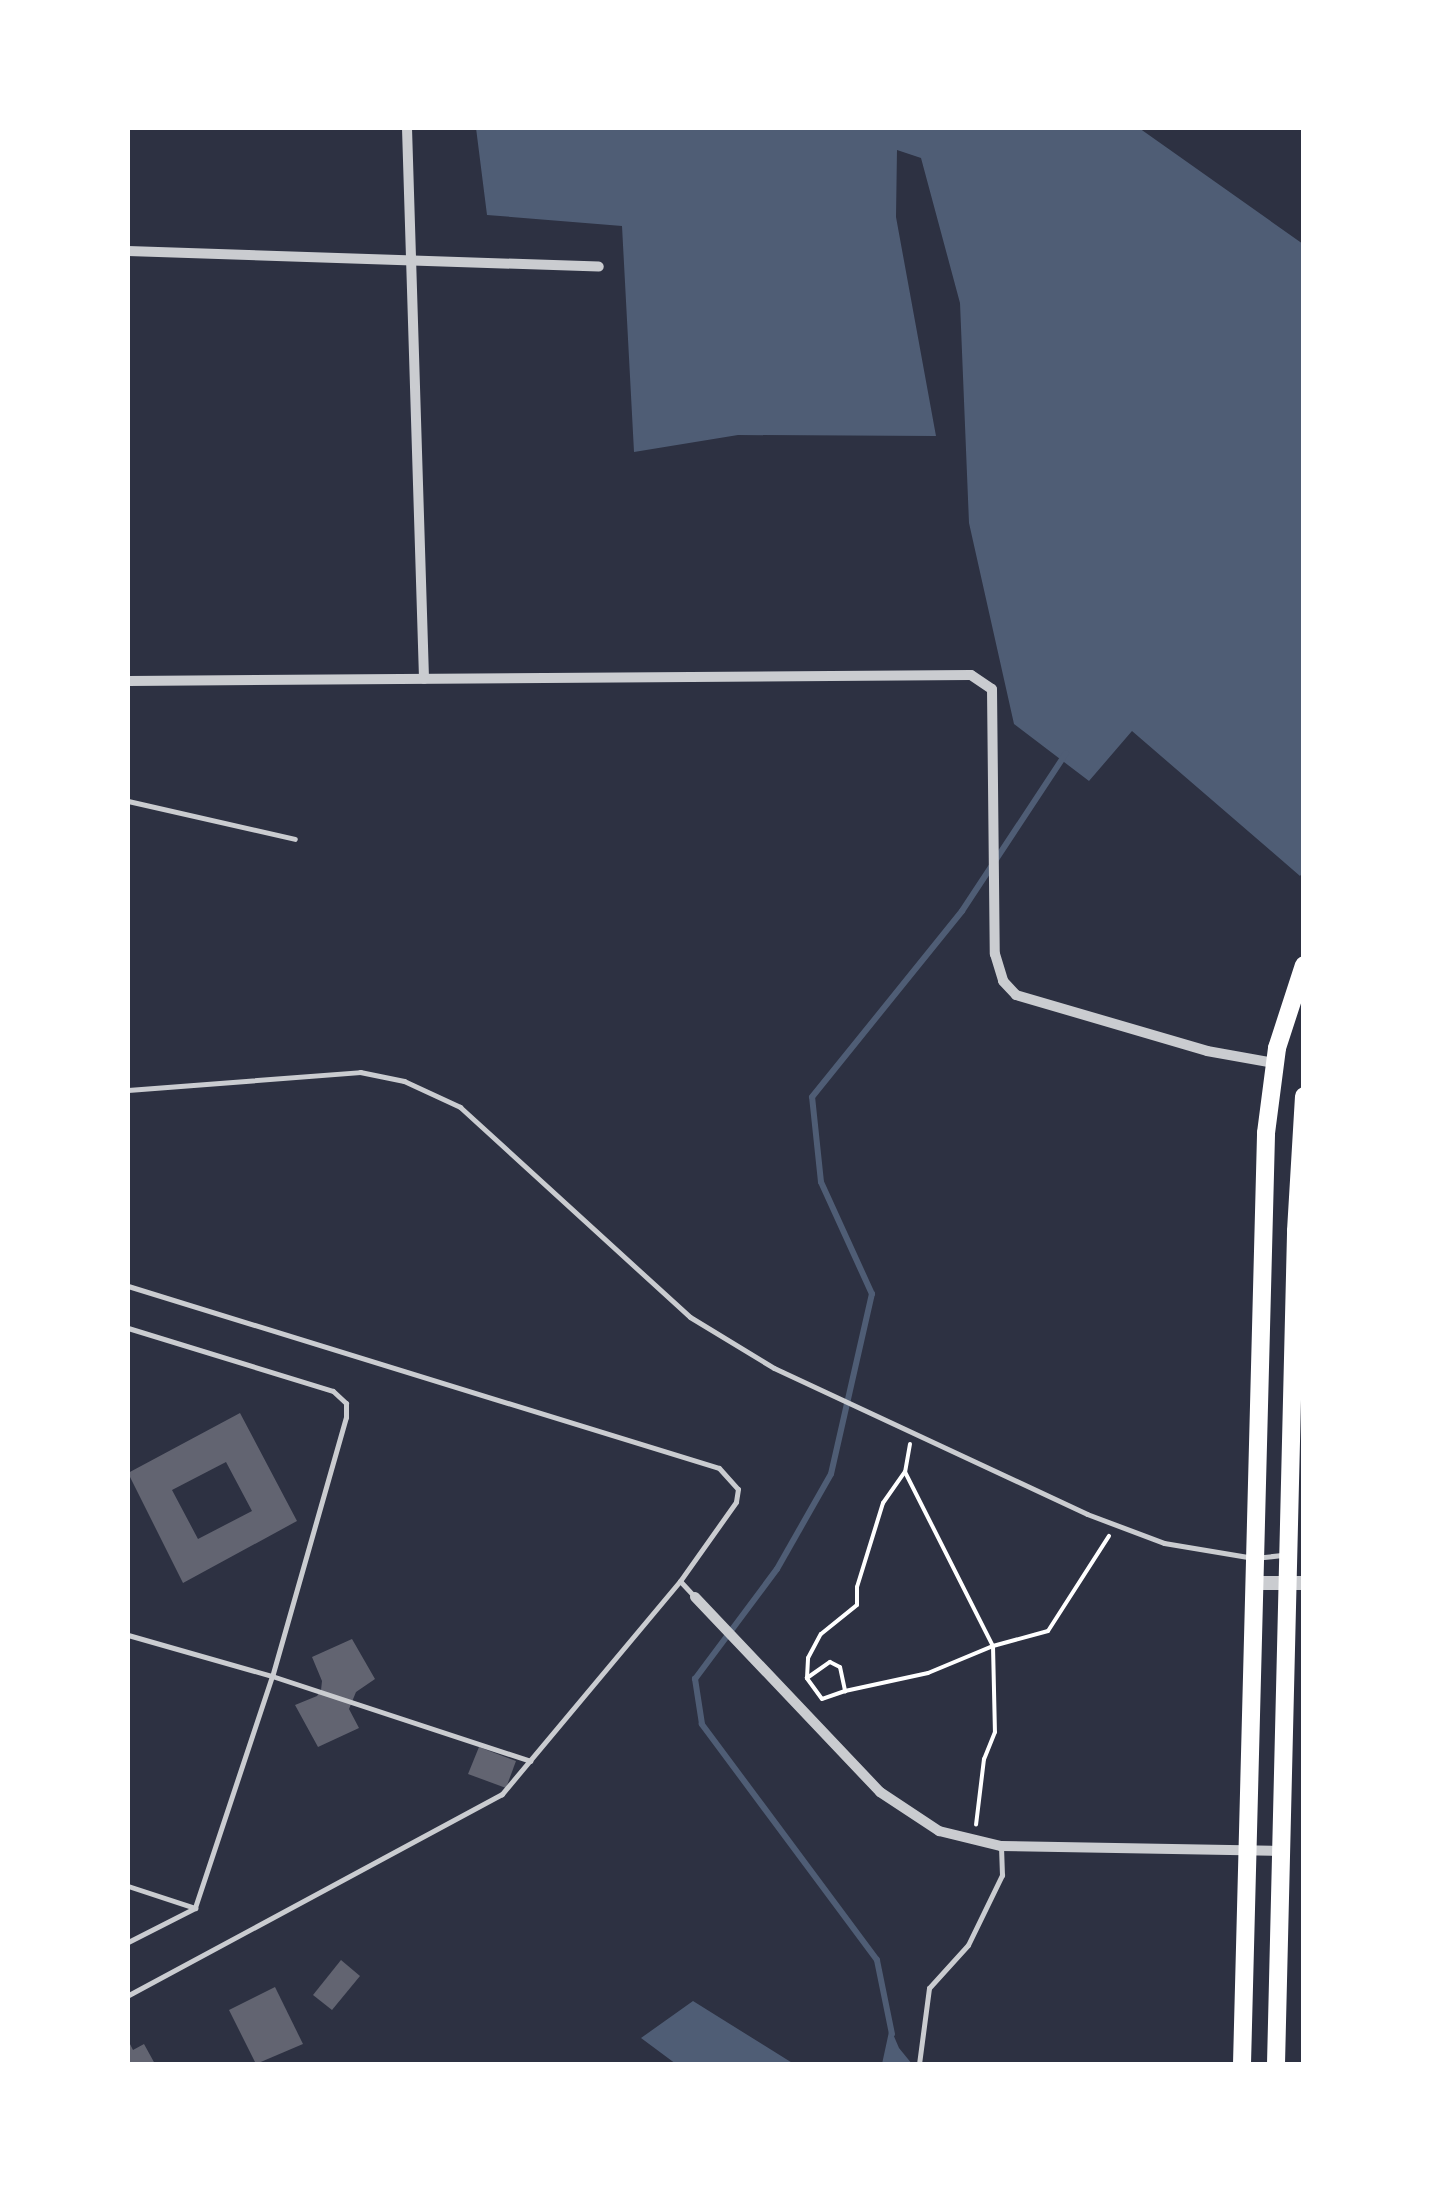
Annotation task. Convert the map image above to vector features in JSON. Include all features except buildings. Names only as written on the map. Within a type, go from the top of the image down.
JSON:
[{"type":"main road","points":[[1242,2064],[1266,1133],[1274,1063],[1286,1013],[1304,965]]},
{"type":"main road","points":[[1276,2064],[1296,1583],[1288,1554],[1304,1096]]},
{"type":"street","points":[[407,128],[424,679]]},
{"type":"street","points":[[128,251],[599,267]]},
{"type":"street","points":[[128,681],[971,675],[992,689],[994,954],[1002,981],[1016,995],[1208,1051],[1274,1063]]},
{"type":"street","points":[[1254,1583],[1296,1583]]},
{"type":"street","points":[[696,1597],[880,1792],[938,1831],[1001,1846],[1282,1851]]},
{"type":"lane","points":[[128,800],[295,840]]},
{"type":"lane","points":[[128,1090],[360,1072],[404,1081],[460,1106],[690,1317],[774,1368],[1116,1525],[1164,1543],[1254,1558],[1288,1554]]},
{"type":"lane","points":[[128,1286],[719,1468],[738,1489],[736,1502],[680,1581],[502,1794],[128,1995]]},
{"type":"lane","points":[[128,1328],[332,1391],[346,1403],[346,1417],[272,1676],[194,1908],[128,1942]]},
{"type":"lane","points":[[680,1581],[696,1597]]},
{"type":"lane","points":[[128,1635],[272,1676],[531,1762]]},
{"type":"lane","points":[[919,2064],[929,1988],[968,1945],[1002,1874],[1001,1846]]},
{"type":"lane","points":[[128,1886],[194,1908]]},
{"type":"path","points":[[913,1433],[905,1472],[884,1502],[857,1587],[857,1606],[821,1634],[808,1658],[807,1678],[822,1699],[928,1673],[993,1646],[1048,1631],[1116,1525]]},
{"type":"path","points":[[905,1472],[993,1646],[994,1732],[984,1759],[974,1840]]},
{"type":"path","points":[[807,1678],[830,1662],[840,1667],[845,1691]]},
{"type":"water","points":[[476,128],[1139,128],[1303,244],[1304,871],[1300,876],[1132,731],[1089,781],[1014,724],[969,523],[960,303],[921,158],[897,150],[896,217],[936,436],[738,435],[634,452],[622,226],[487,215]]},
{"type":"water","points":[[693,2001],[794,2064],[676,2064],[641,2038]]},
{"type":"water","points":[[890,2027],[899,2048],[912,2064],[882,2064]]},
{"type":"waterway","points":[[892,2034],[877,1960],[702,1724],[695,1679],[777,1569],[831,1474],[872,1294],[821,1182],[812,1097],[962,911],[1066,753]]}]
